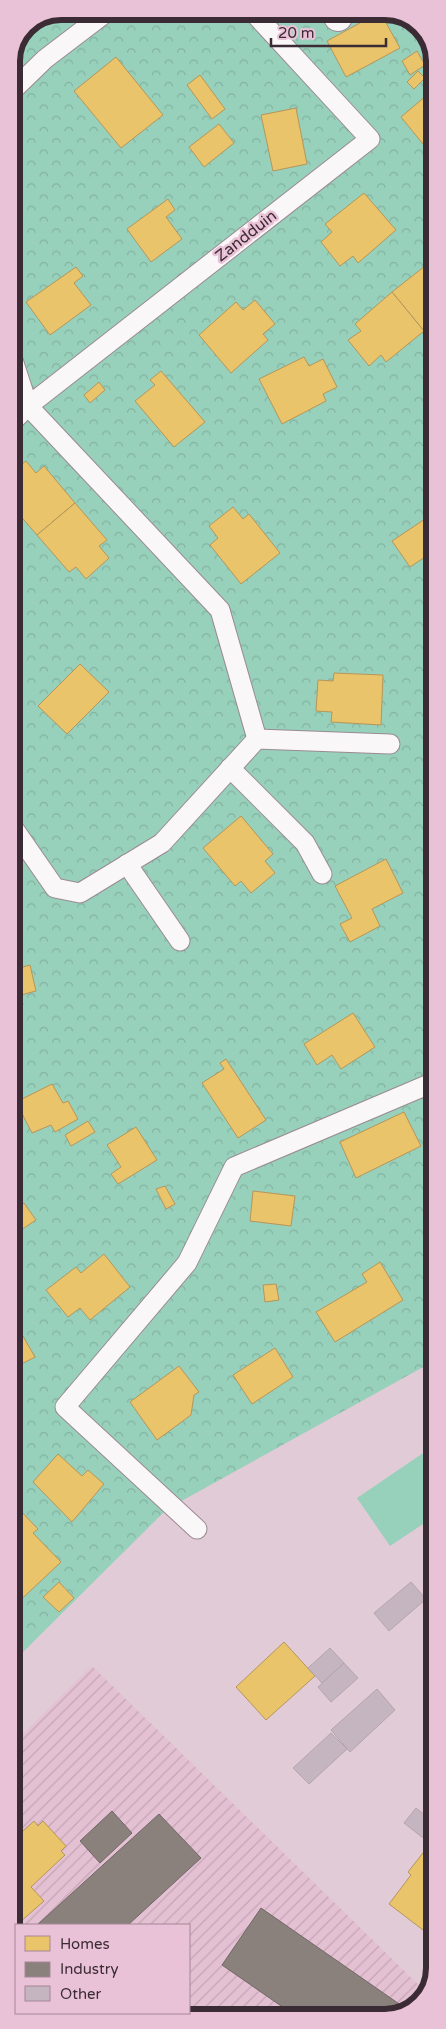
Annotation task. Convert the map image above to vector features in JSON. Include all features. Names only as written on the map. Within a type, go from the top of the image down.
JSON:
[{"type":"lane","points":[[20,84],[46,59],[96,20]]},
{"type":"lane","name":"Zandduin","points":[[28,406],[370,138],[259,20]]},
{"type":"lane","points":[[20,382],[28,406],[220,610],[257,739]]},
{"type":"lane","points":[[20,414],[28,406]]},
{"type":"lane","points":[[20,838],[55,888],[80,893],[162,842],[257,739],[390,744]]},
{"type":"lane","points":[[230,768],[305,843],[322,874]]},
{"type":"lane","points":[[128,864],[180,941]]},
{"type":"lane","points":[[197,1529],[65,1407],[187,1262],[234,1167],[426,1085]]},
{"type":"shaded area","points":[[92,1666],[421,1987],[419,1991],[406,2004],[385,2009],[190,2009],[190,1924],[20,1924],[20,1737]]},
{"type":"green space","points":[[61,20],[396,21],[406,25],[421,40],[426,61],[426,1365],[167,1509],[20,1655],[21,53],[27,38],[38,27],[45,23]]},
{"type":"green space","points":[[426,1451],[426,1522],[390,1546],[357,1498]]},
{"type":"building: Homes","points":[[365,20],[384,20],[400,48],[346,77],[327,41]]},
{"type":"building: Homes","points":[[417,51],[425,65],[410,75],[402,61]]},
{"type":"building: Homes","points":[[116,57],[163,115],[121,148],[74,91]]},
{"type":"building: Homes","points":[[418,71],[425,78],[414,89],[407,82]]},
{"type":"building: Homes","points":[[200,75],[225,109],[212,119],[187,85]]},
{"type":"building: Homes","points":[[426,96],[426,142],[423,144],[401,117]]},
{"type":"building: Homes","points":[[296,108],[307,164],[273,171],[261,115]]},
{"type":"building: Homes","points":[[219,124],[234,143],[204,167],[189,147]]},
{"type":"building: Homes","points":[[364,193],[396,230],[358,263],[353,256],[340,266],[321,242],[332,232],[325,224]]},
{"type":"building: Homes","points":[[168,199],[175,210],[166,217],[182,239],[151,262],[127,229]]},
{"type":"building: Homes","points":[[426,265],[426,329],[424,331],[392,292]]},
{"type":"building: Homes","points":[[76,267],[83,276],[74,283],[91,305],[50,335],[26,302]]},
{"type":"building: Homes","points":[[392,292],[424,331],[386,362],[381,355],[369,366],[348,340],[361,331],[355,324]]},
{"type":"building: Homes","points":[[255,300],[275,324],[263,334],[268,340],[231,373],[199,335],[236,302],[243,310]]},
{"type":"building: Homes","points":[[304,357],[309,366],[323,359],[337,387],[323,394],[326,401],[282,424],[259,379]]},
{"type":"building: Homes","points":[[161,371],[205,422],[174,447],[135,401],[155,385],[150,380]]},
{"type":"building: Homes","points":[[99,382],[105,390],[90,403],[84,395]]},
{"type":"building: Homes","points":[[26,461],[36,473],[44,466],[75,503],[37,535],[20,515],[20,466]]},
{"type":"building: Homes","points":[[75,503],[107,540],[99,546],[109,558],[86,579],[76,567],[69,572],[37,535]]},
{"type":"building: Homes","points":[[233,507],[243,519],[249,514],[280,553],[241,584],[210,545],[218,538],[209,526]]},
{"type":"building: Homes","points":[[426,518],[426,556],[410,567],[392,541]]},
{"type":"building: Homes","points":[[80,664],[109,692],[67,734],[38,706]]},
{"type":"building: Homes","points":[[334,673],[383,675],[381,725],[331,722],[332,712],[316,711],[318,680],[333,681]]},
{"type":"building: Homes","points":[[241,816],[273,854],[265,861],[275,873],[251,893],[241,881],[235,886],[203,848]]},
{"type":"building: Homes","points":[[386,859],[403,893],[372,909],[380,926],[350,942],[340,924],[352,918],[335,886]]},
{"type":"building: Homes","points":[[30,965],[36,991],[21,995],[23,1005],[20,1006],[20,968]]},
{"type":"building: Homes","points":[[353,1013],[375,1047],[341,1069],[332,1055],[317,1065],[304,1044]]},
{"type":"building: Homes","points":[[226,1059],[266,1120],[238,1138],[202,1083],[224,1069],[220,1063]]},
{"type":"building: Homes","points":[[52,1084],[63,1103],[68,1101],[78,1119],[55,1132],[51,1125],[32,1133],[20,1110],[20,1100]]},
{"type":"building: Homes","points":[[404,1112],[421,1146],[356,1178],[340,1142]]},
{"type":"building: Homes","points":[[88,1121],[95,1132],[71,1146],[65,1135]]},
{"type":"building: Homes","points":[[136,1127],[157,1160],[118,1184],[111,1174],[121,1167],[107,1145]]},
{"type":"building: Homes","points":[[165,1186],[175,1204],[166,1209],[156,1189]]},
{"type":"building: Homes","points":[[253,1191],[295,1196],[291,1226],[250,1221]]},
{"type":"building: Homes","points":[[24,1203],[36,1220],[20,1231],[20,1206]]},
{"type":"building: Homes","points":[[104,1254],[130,1287],[90,1320],[80,1308],[68,1317],[46,1290],[76,1267],[81,1273]]},
{"type":"building: Homes","points":[[380,1262],[403,1300],[335,1342],[316,1312],[367,1282],[362,1274]]},
{"type":"building: Homes","points":[[276,1284],[279,1300],[265,1302],[263,1285]]},
{"type":"building: Homes","points":[[20,1331],[35,1357],[20,1365]]},
{"type":"building: Homes","points":[[275,1348],[293,1377],[252,1404],[233,1375]]},
{"type":"building: Homes","points":[[179,1366],[199,1392],[194,1395],[191,1415],[157,1440],[130,1402]]},
{"type":"building: Homes","points":[[58,1454],[82,1476],[88,1470],[104,1484],[72,1522],[33,1482]]},
{"type":"building: Homes","points":[[20,1510],[38,1529],[33,1533],[61,1562],[20,1600]]},
{"type":"building: Homes","points":[[59,1582],[74,1598],[59,1612],[43,1597]]},
{"type":"building: Homes","points":[[284,1642],[315,1676],[266,1720],[236,1687]]},
{"type":"building: Homes","points":[[34,1821],[38,1826],[43,1821],[66,1846],[61,1851],[65,1855],[31,1887],[44,1901],[20,1922],[20,1834]]},
{"type":"building: Homes","points":[[426,1849],[426,1932],[389,1904],[411,1875],[408,1872]]},
{"type":"building: Industry","points":[[112,1811],[132,1833],[100,1863],[80,1841]]},
{"type":"building: Industry","points":[[159,1814],[201,1858],[129,1924],[38,1924]]},
{"type":"building: Industry","points":[[261,1908],[402,2006],[385,2009],[285,2009],[222,1965]]},
{"type":"building: Other","points":[[411,1582],[426,1599],[389,1631],[374,1613]]},
{"type":"building: Other","points":[[330,1648],[344,1663],[322,1683],[308,1668]]},
{"type":"building: Other","points":[[344,1663],[358,1678],[331,1702],[318,1687]]},
{"type":"building: Other","points":[[377,1689],[395,1710],[350,1752],[331,1730]]},
{"type":"building: Other","points":[[331,1733],[347,1749],[309,1784],[293,1768]]},
{"type":"building: Other","points":[[416,1808],[426,1816],[426,1840],[404,1823]]}]
